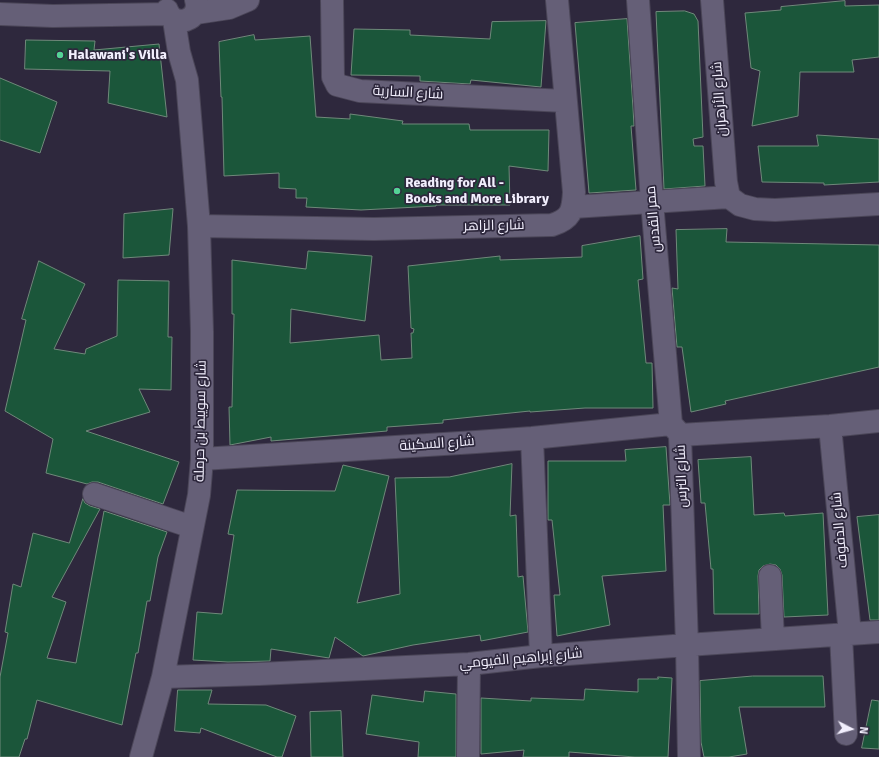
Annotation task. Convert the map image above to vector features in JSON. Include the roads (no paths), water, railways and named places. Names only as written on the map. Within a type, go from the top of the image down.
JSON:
[{"type":"street","points":[[0,14],[53,16],[182,11],[229,8],[248,0]]},
{"type":"street","name":"شارع السارية","points":[[332,0],[334,77],[337,85],[360,91],[565,101]]},
{"type":"street","points":[[557,0],[574,192],[573,207],[729,197],[740,205],[755,209],[776,210],[879,204]]},
{"type":"street","name":"ممر القدس","points":[[638,0],[652,202],[676,429]]},
{"type":"street","name":"شارع الأزهران","points":[[712,0],[726,182],[729,197]]},
{"type":"street","name":"شارع سويبط بن حرملة","points":[[141,757],[162,677],[199,495],[202,459],[202,332],[199,226],[187,80],[179,52],[182,11]]},
{"type":"street","name":"شارع الزاهر","points":[[199,226],[374,229],[552,224],[563,221],[569,215],[573,207]]},
{"type":"street","name":"شارع الترس","points":[[689,757],[687,645],[676,429],[830,426],[879,421]]},
{"type":"street","name":"شارع الدفوف","points":[[830,426],[845,635],[846,734]]},
{"type":"street","name":"شارع السكينة","points":[[202,459],[676,429]]},
{"type":"street","points":[[532,438],[541,656]]},
{"type":"street","points":[[94,494],[192,527]]},
{"type":"street","points":[[770,576],[773,639]]},
{"type":"street","name":"شارع إبراهيم الفيومي","points":[[162,677],[266,674],[469,664],[541,656],[879,632]]},
{"type":"street","points":[[468,757],[469,664]]},
{"type":"place","name":"Halawani's Villa","points":[[60,55]]},
{"type":"place","name":"Reading for All - Books and More Library","points":[[397,191]]}]
